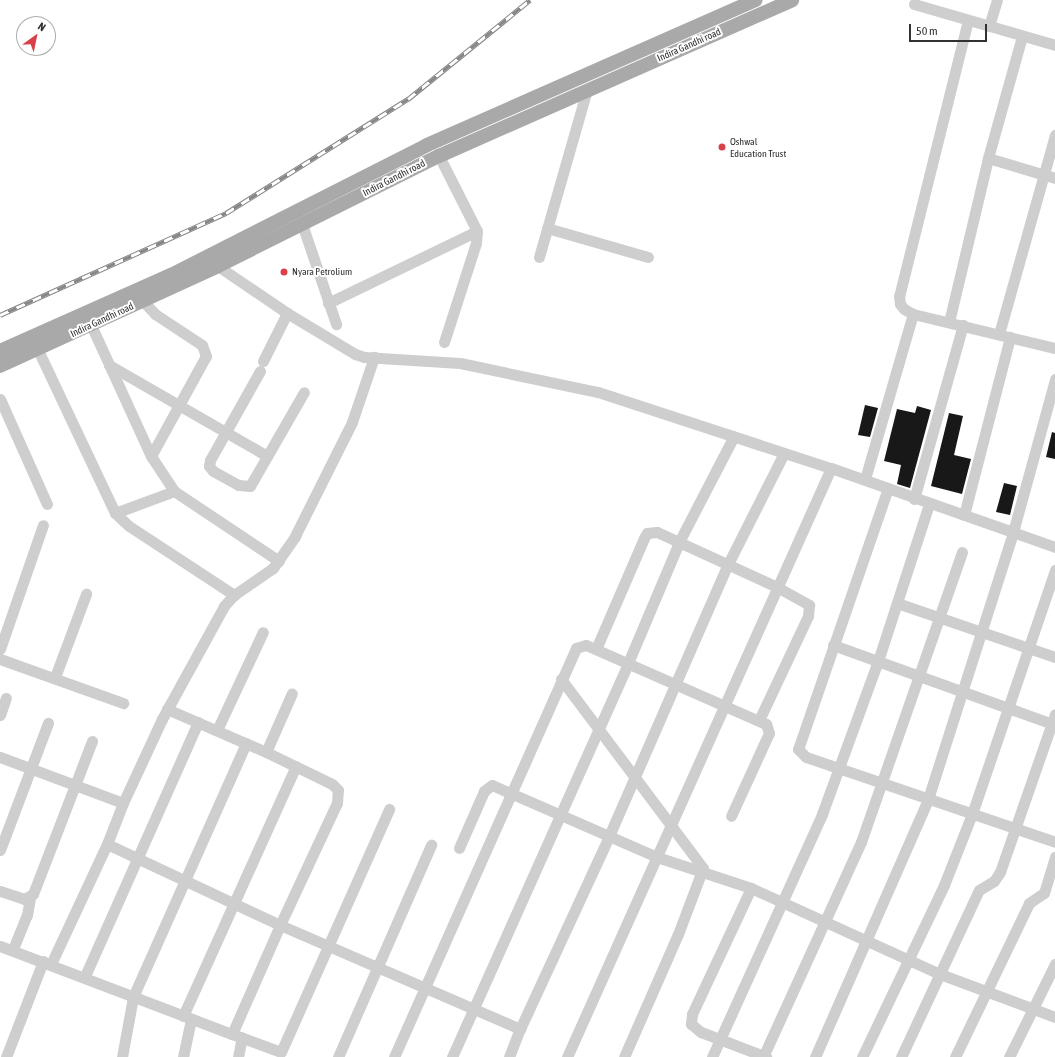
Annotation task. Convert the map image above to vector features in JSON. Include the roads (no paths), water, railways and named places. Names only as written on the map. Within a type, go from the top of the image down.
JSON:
[{"type":"main road","name":"Indira Gandhi road","points":[[0,350],[171,275],[427,145],[755,0]]},
{"type":"main road","name":"Indira Gandhi road","points":[[0,366],[38,350],[218,266],[440,156],[792,0]]},
{"type":"street","points":[[989,26],[997,0]]},
{"type":"street","points":[[914,4],[1055,45]]},
{"type":"street","points":[[968,20],[899,296],[904,309],[913,314],[1055,348]]},
{"type":"street","points":[[949,322],[988,158],[1022,36]]},
{"type":"street","points":[[539,256],[586,90]]},
{"type":"street","points":[[964,515],[1005,336],[1055,135]]},
{"type":"street","points":[[440,156],[477,231],[476,243],[444,342]]},
{"type":"street","points":[[988,158],[1044,176],[1055,178]]},
{"type":"street","points":[[302,224],[336,324]]},
{"type":"street","points":[[547,228],[648,257]]},
{"type":"street","points":[[328,303],[477,231]]},
{"type":"street","points":[[205,257],[287,313],[355,354],[374,357],[460,363],[598,392],[865,479],[914,499],[1055,547]]},
{"type":"street","points":[[142,301],[155,314],[205,349],[205,362],[151,456]]},
{"type":"street","points":[[287,313],[262,366],[209,466],[238,485],[250,486],[304,392]]},
{"type":"street","points":[[865,479],[913,314]]},
{"type":"street","points":[[91,325],[151,456],[174,491],[279,561]]},
{"type":"street","points":[[914,499],[963,325]]},
{"type":"street","points":[[38,350],[115,513],[129,526],[234,595]]},
{"type":"street","points":[[6,1057],[47,963],[107,844],[123,803],[167,709],[207,635],[234,595],[268,573],[279,561],[295,536],[352,422],[374,357]]},
{"type":"street","points":[[109,365],[268,456]]},
{"type":"street","points":[[815,1057],[928,799],[983,632],[1013,532],[1055,379]]},
{"type":"street","points":[[0,399],[48,504]]},
{"type":"street","points":[[452,1057],[559,814],[599,729],[679,542],[734,436]]},
{"type":"street","points":[[512,1056],[520,1029],[608,836],[673,684],[728,564],[784,453]]},
{"type":"street","points":[[567,1057],[831,468]]},
{"type":"street","points":[[888,488],[798,749],[806,757],[883,782],[1016,830],[1055,842]]},
{"type":"street","points":[[115,513],[174,491]]},
{"type":"street","points":[[712,1057],[822,814],[878,661],[929,504]]},
{"type":"street","points":[[0,649],[43,525]]},
{"type":"street","points":[[596,649],[647,533],[658,532],[778,587],[805,601],[809,606],[809,611],[759,720]]},
{"type":"street","points":[[751,888],[690,1020],[694,1029],[764,1057],[861,842],[921,676],[939,617],[962,552]]},
{"type":"street","points":[[862,1057],[909,962],[944,885],[972,814],[1055,570]]},
{"type":"street","points":[[55,677],[86,594]]},
{"type":"street","points":[[897,603],[1055,657]]},
{"type":"street","points":[[217,730],[263,632]]},
{"type":"street","points":[[394,1057],[576,648],[586,645],[596,649],[766,724],[769,733],[731,816]]},
{"type":"street","points":[[833,645],[1008,708],[1054,721],[1016,830],[998,876],[980,890],[901,1057]]},
{"type":"street","points":[[0,659],[55,677],[123,703]]},
{"type":"street","points":[[561,679],[671,826],[701,863],[703,873],[624,1057]]},
{"type":"street","points":[[266,752],[292,693]]},
{"type":"street","points":[[0,715],[6,698]]},
{"type":"street","points":[[167,709],[296,766],[332,784],[338,790],[338,797],[280,924],[237,1036],[238,1057]]},
{"type":"street","points":[[85,976],[136,858],[198,722]]},
{"type":"street","points":[[0,850],[48,723]]},
{"type":"street","points":[[13,949],[27,915],[30,898],[36,888],[92,741]]},
{"type":"street","points":[[122,1057],[133,997],[246,743]]},
{"type":"street","points":[[0,757],[32,766],[123,803]]},
{"type":"street","points":[[183,1057],[187,1017],[234,903],[296,766]]},
{"type":"street","points":[[459,848],[487,787],[492,785],[657,857],[751,888],[867,941],[909,962],[987,990],[1055,1017]]},
{"type":"street","points":[[0,946],[13,949],[85,976],[133,997],[281,1052],[389,809]]},
{"type":"street","points":[[107,844],[280,924],[520,1029]]},
{"type":"street","points":[[338,1057],[431,845]]},
{"type":"street","points":[[955,1057],[1029,903],[1044,893],[1055,857]]},
{"type":"street","points":[[0,891],[24,899],[30,898]]},
{"type":"street","points":[[1009,1057],[1055,964]]},
{"type":"railway","points":[[0,315],[226,213],[408,99],[530,0]]},
{"type":"place","name":"Oshwal Education Trust","points":[[722,147]]},
{"type":"place","name":"Nyara Petrolium","points":[[284,272]]}]
